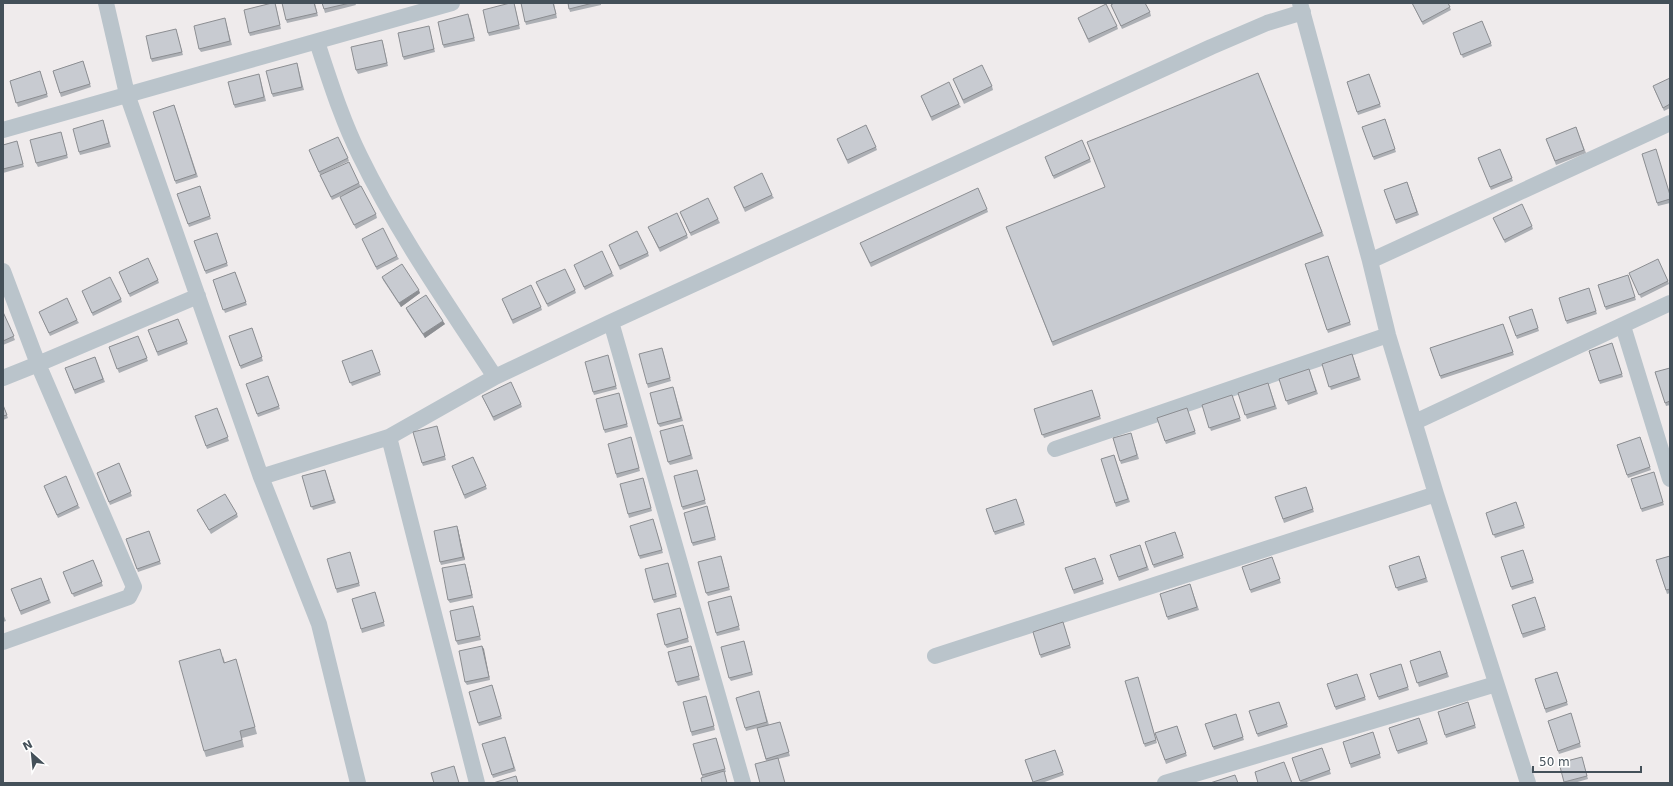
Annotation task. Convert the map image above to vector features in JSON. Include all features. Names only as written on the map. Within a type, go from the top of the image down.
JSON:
[{"type":"street","points":[[106,3],[127,94],[261,477],[319,624],[358,783]]},
{"type":"street","points":[[3,130],[452,3]]},
{"type":"street","points":[[261,477],[389,437],[495,377],[611,322],[1301,7],[1370,261],[1388,335],[1436,494],[1528,783]]},
{"type":"street","points":[[317,42],[340,110],[360,156],[414,256],[495,377]]},
{"type":"street","points":[[1370,261],[1670,124]]},
{"type":"street","points":[[3,271],[38,364],[134,587],[129,597],[3,642]]},
{"type":"street","points":[[3,378],[198,296]]},
{"type":"street","points":[[1415,422],[1670,304]]},
{"type":"street","points":[[611,322],[743,783]]},
{"type":"street","points":[[1623,326],[1670,479]]},
{"type":"street","points":[[1055,449],[1388,335]]},
{"type":"street","points":[[389,437],[477,783]]},
{"type":"street","points":[[935,656],[1436,494]]},
{"type":"street","points":[[1165,783],[1496,684]]},
{"type":"building","points":[[275,3],[280,25],[249,33],[244,10]]},
{"type":"building","points":[[282,3],[314,3],[317,13],[286,20]]},
{"type":"building","points":[[322,3],[350,3],[324,9]]},
{"type":"building","points":[[514,3],[519,25],[488,33],[483,10]]},
{"type":"building","points":[[521,3],[553,3],[556,14],[525,22]]},
{"type":"building","points":[[568,3],[593,3],[569,9]]},
{"type":"building","points":[[1114,3],[1145,3],[1150,12],[1121,26],[1111,5]]},
{"type":"building","points":[[1412,3],[1448,3],[1450,7],[1422,22]]},
{"type":"building","points":[[1106,4],[1117,26],[1088,39],[1078,18]]},
{"type":"building","points":[[468,14],[474,38],[443,45],[438,22]]},
{"type":"building","points":[[225,18],[230,41],[199,49],[194,26]]},
{"type":"building","points":[[1482,21],[1491,43],[1461,55],[1453,33]]},
{"type":"building","points":[[429,26],[434,49],[403,57],[398,33]]},
{"type":"building","points":[[176,29],[182,52],[151,59],[146,36]]},
{"type":"building","points":[[382,40],[387,63],[356,70],[351,47]]},
{"type":"building","points":[[83,61],[90,84],[60,93],[53,71]]},
{"type":"building","points":[[297,63],[302,87],[272,94],[266,71]]},
{"type":"building","points":[[982,65],[992,86],[963,100],[953,79]]},
{"type":"building","points":[[40,71],[47,94],[16,103],[10,81]]},
{"type":"building","points":[[1258,73],[1322,232],[1052,342],[1006,227],[1105,187],[1087,142]]},
{"type":"building","points":[[259,74],[264,97],[234,105],[228,82]]},
{"type":"building","points":[[1369,74],[1380,104],[1357,112],[1347,82]]},
{"type":"building","points":[[1670,78],[1670,104],[1663,108],[1653,86]]},
{"type":"building","points":[[949,82],[959,104],[931,117],[921,96]]},
{"type":"building","points":[[174,105],[196,174],[175,181],[153,112]]},
{"type":"building","points":[[1385,119],[1395,149],[1373,157],[1362,127]]},
{"type":"building","points":[[103,120],[109,143],[79,152],[73,129]]},
{"type":"building","points":[[866,125],[876,147],[847,160],[837,139]]},
{"type":"building","points":[[1576,127],[1584,150],[1555,161],[1546,139]]},
{"type":"building","points":[[61,132],[67,155],[36,163],[30,140]]},
{"type":"building","points":[[338,137],[348,158],[319,172],[309,150]]},
{"type":"building","points":[[1082,140],[1090,159],[1053,176],[1045,157]]},
{"type":"building","points":[[17,141],[23,164],[3,169],[3,145]]},
{"type":"building","points":[[1500,149],[1512,178],[1490,187],[1478,158]]},
{"type":"building","points":[[1656,149],[1670,195],[1670,199],[1657,203],[1642,154]]},
{"type":"building","points":[[349,162],[359,183],[331,197],[320,175]]},
{"type":"building","points":[[762,173],[772,195],[744,208],[734,187]]},
{"type":"building","points":[[1407,182],[1417,212],[1395,220],[1384,190]]},
{"type":"building","points":[[200,186],[210,216],[188,224],[177,194]]},
{"type":"building","points":[[361,186],[376,214],[354,225],[340,197]]},
{"type":"building","points":[[978,188],[987,209],[870,263],[860,243]]},
{"type":"building","points":[[708,198],[718,219],[690,233],[680,212]]},
{"type":"building","points":[[1522,204],[1532,226],[1504,240],[1493,218]]},
{"type":"building","points":[[677,213],[687,235],[659,248],[648,227]]},
{"type":"building","points":[[383,228],[397,256],[376,267],[362,239]]},
{"type":"building","points":[[637,231],[648,253],[619,266],[609,245]]},
{"type":"building","points":[[217,233],[227,263],[205,271],[194,241]]},
{"type":"building","points":[[602,251],[612,273],[584,287],[574,265]]},
{"type":"building","points":[[1328,256],[1350,322],[1327,330],[1305,264]]},
{"type":"building","points":[[148,258],[158,280],[129,294],[119,272]]},
{"type":"building","points":[[1658,259],[1668,281],[1639,295],[1629,273]]},
{"type":"building","points":[[402,264],[419,290],[399,303],[382,277]]},
{"type":"building","points":[[565,269],[575,290],[547,304],[536,282]]},
{"type":"building","points":[[235,272],[246,302],[223,310],[213,280]]},
{"type":"building","points":[[1628,275],[1635,297],[1605,307],[1598,285]]},
{"type":"building","points":[[110,277],[121,299],[92,313],[82,291]]},
{"type":"building","points":[[531,285],[541,307],[512,320],[502,299]]},
{"type":"building","points":[[1589,288],[1596,311],[1566,321],[1559,298]]},
{"type":"building","points":[[426,295],[443,321],[423,334],[406,308]]},
{"type":"building","points":[[67,298],[77,320],[49,333],[39,312]]},
{"type":"building","points":[[1532,309],[1538,328],[1516,336],[1509,317]]},
{"type":"building","points":[[3,312],[14,336],[3,341]]},
{"type":"building","points":[[178,319],[187,341],[157,352],[148,330]]},
{"type":"building","points":[[1503,324],[1513,352],[1440,376],[1430,348]]},
{"type":"building","points":[[252,328],[262,357],[240,366],[229,336]]},
{"type":"building","points":[[138,336],[147,358],[117,369],[109,347]]},
{"type":"building","points":[[1612,343],[1622,374],[1599,381],[1589,351]]},
{"type":"building","points":[[662,348],[670,378],[647,384],[639,354]]},
{"type":"building","points":[[372,350],[380,372],[350,383],[342,361]]},
{"type":"building","points":[[1352,354],[1359,377],[1329,387],[1322,364]]},
{"type":"building","points":[[608,355],[616,386],[593,392],[585,362]]},
{"type":"building","points":[[95,357],[103,379],[74,390],[65,368]]},
{"type":"building","points":[[1670,368],[1670,401],[1665,403],[1655,372]]},
{"type":"building","points":[[1309,369],[1316,391],[1286,401],[1279,379]]},
{"type":"building","points":[[268,376],[279,406],[257,414],[246,384]]},
{"type":"building","points":[[511,382],[521,404],[493,417],[482,396]]},
{"type":"building","points":[[1268,383],[1275,406],[1245,415],[1238,393]]},
{"type":"building","points":[[673,387],[681,418],[658,424],[650,393]]},
{"type":"building","points":[[1092,390],[1100,416],[1042,435],[1034,409]]},
{"type":"building","points":[[619,393],[627,424],[604,430],[596,399]]},
{"type":"building","points":[[1232,395],[1240,418],[1209,428],[1202,405]]},
{"type":"building","points":[[3,405],[7,415],[3,416]]},
{"type":"building","points":[[217,408],[228,437],[206,446],[195,416]]},
{"type":"building","points":[[1187,408],[1195,431],[1165,441],[1157,418]]},
{"type":"building","points":[[683,425],[691,455],[668,462],[660,431]]},
{"type":"building","points":[[437,426],[445,456],[422,463],[413,432]]},
{"type":"building","points":[[1131,433],[1137,455],[1120,461],[1113,438]]},
{"type":"building","points":[[631,437],[639,468],[616,474],[608,444]]},
{"type":"building","points":[[1640,437],[1650,467],[1627,475],[1617,445]]},
{"type":"building","points":[[1114,455],[1128,499],[1115,503],[1101,459]]},
{"type":"building","points":[[473,457],[486,486],[464,495],[452,466]]},
{"type":"building","points":[[119,463],[131,492],[109,502],[97,473]]},
{"type":"building","points":[[325,470],[334,500],[311,507],[302,476]]},
{"type":"building","points":[[697,470],[705,500],[682,507],[674,476]]},
{"type":"building","points":[[1654,472],[1663,502],[1641,509],[1631,479]]},
{"type":"building","points":[[66,476],[78,505],[57,515],[44,486]]},
{"type":"building","points":[[643,478],[651,508],[628,514],[620,484]]},
{"type":"building","points":[[1306,487],[1313,509],[1283,519],[1275,497]]},
{"type":"building","points":[[225,494],[237,514],[209,530],[197,510]]},
{"type":"building","points":[[1016,499],[1024,522],[994,532],[986,509]]},
{"type":"building","points":[[1516,502],[1524,525],[1493,535],[1486,513]]},
{"type":"building","points":[[707,506],[715,537],[692,543],[684,513]]},
{"type":"building","points":[[653,519],[662,550],[639,556],[630,526]]},
{"type":"building","points":[[457,526],[463,557],[440,562],[434,531]]},
{"type":"building","points":[[149,531],[160,561],[137,569],[126,539]]},
{"type":"building","points":[[1175,532],[1183,555],[1153,565],[1145,542]]},
{"type":"building","points":[[1140,545],[1147,567],[1118,577],[1110,555]]},
{"type":"building","points":[[1523,550],[1533,580],[1511,587],[1501,557]]},
{"type":"building","points":[[350,552],[359,583],[336,589],[327,559]]},
{"type":"building","points":[[721,556],[729,587],[706,593],[698,562]]},
{"type":"building","points":[[1419,556],[1426,578],[1396,588],[1389,566]]},
{"type":"building","points":[[1670,556],[1670,589],[1666,590],[1656,560]]},
{"type":"building","points":[[1272,557],[1280,579],[1250,590],[1242,567]]},
{"type":"building","points":[[1095,558],[1103,580],[1073,590],[1065,568]]},
{"type":"building","points":[[93,560],[102,582],[72,594],[63,572]]},
{"type":"building","points":[[668,563],[676,594],[653,600],[645,569]]},
{"type":"building","points":[[465,564],[472,595],[448,600],[442,568]]},
{"type":"building","points":[[41,578],[49,600],[20,611],[11,589]]},
{"type":"building","points":[[1190,584],[1197,607],[1167,617],[1160,594]]},
{"type":"building","points":[[375,592],[384,622],[361,629],[352,599]]},
{"type":"building","points":[[731,596],[739,626],[716,633],[708,602]]},
{"type":"building","points":[[1535,597],[1545,627],[1522,634],[1512,605]]},
{"type":"building","points":[[473,606],[480,636],[456,641],[450,611]]},
{"type":"building","points":[[680,608],[688,638],[665,645],[657,614]]},
{"type":"building","points":[[1063,622],[1070,645],[1040,655],[1033,632]]},
{"type":"building","points":[[744,641],[752,672],[729,678],[721,647]]},
{"type":"building","points":[[482,646],[489,677],[465,682],[459,651]]},
{"type":"building","points":[[691,646],[699,676],[676,682],[668,652]]},
{"type":"building","points":[[220,649],[224,663],[236,659],[255,727],[240,731],[242,740],[204,751],[179,661]]},
{"type":"building","points":[[1440,651],[1447,673],[1417,683],[1410,661]]},
{"type":"building","points":[[1401,664],[1408,687],[1378,697],[1370,674]]},
{"type":"building","points":[[1557,672],[1567,702],[1545,709],[1535,679]]},
{"type":"building","points":[[1357,674],[1365,697],[1335,707],[1327,684]]},
{"type":"building","points":[[1138,677],[1156,740],[1144,744],[1125,681]]},
{"type":"building","points":[[492,685],[501,716],[478,723],[469,692]]},
{"type":"building","points":[[759,691],[767,722],[745,728],[736,698]]},
{"type":"building","points":[[706,696],[714,726],[691,732],[683,702]]},
{"type":"building","points":[[1279,702],[1287,724],[1257,734],[1249,711]]},
{"type":"building","points":[[1468,702],[1475,725],[1445,735],[1438,712]]},
{"type":"building","points":[[1571,713],[1580,743],[1558,751],[1548,721]]},
{"type":"building","points":[[1236,714],[1243,737],[1213,747],[1205,724]]},
{"type":"building","points":[[1419,718],[1427,741],[1397,751],[1389,728]]},
{"type":"building","points":[[780,722],[789,752],[766,759],[757,728]]},
{"type":"building","points":[[1177,726],[1186,753],[1165,760],[1155,733]]},
{"type":"building","points":[[1373,732],[1380,754],[1350,764],[1343,742]]},
{"type":"building","points":[[505,737],[514,768],[492,775],[482,744]]},
{"type":"building","points":[[716,738],[725,769],[702,775],[693,744]]},
{"type":"building","points":[[1322,748],[1330,770],[1300,781],[1292,758]]},
{"type":"building","points":[[1055,750],[1063,772],[1033,782],[1025,760]]},
{"type":"building","points":[[1582,757],[1587,776],[1564,782],[1559,763]]},
{"type":"building","points":[[778,758],[785,783],[760,783],[755,764]]},
{"type":"building","points":[[1284,762],[1292,783],[1258,783],[1255,772]]},
{"type":"building","points":[[454,766],[459,783],[434,783],[431,773]]},
{"type":"building","points":[[724,771],[727,783],[702,783],[701,778]]},
{"type":"building","points":[[1235,775],[1238,783],[1210,783]]},
{"type":"building","points":[[516,776],[518,783],[493,783]]}]
